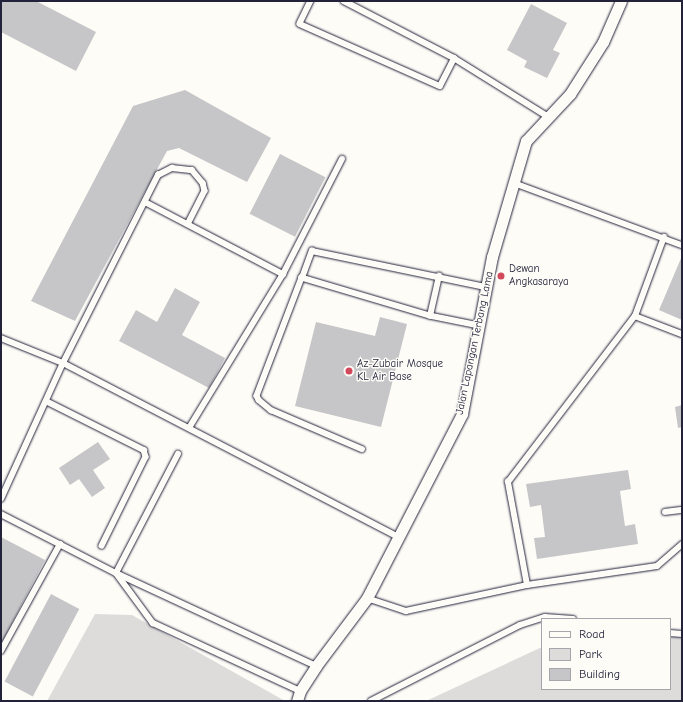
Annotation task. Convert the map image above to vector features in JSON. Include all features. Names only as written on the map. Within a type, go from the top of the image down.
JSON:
[{"type":"street","name":"Jalan Lapangan Terbang Lama","points":[[298,696],[316,666],[367,598],[462,414],[486,287],[526,141],[547,116],[570,94],[603,42],[621,1]]},
{"type":"lane","points":[[310,1],[300,24],[440,86],[454,58]]},
{"type":"lane","points":[[344,1],[454,58],[547,116]]},
{"type":"lane","points":[[189,428],[283,274],[342,159]]},
{"type":"lane","points":[[1,498],[63,363],[158,175],[172,168],[192,170],[203,183],[205,191],[188,224]]},
{"type":"lane","points":[[514,183],[664,237],[682,245]]},
{"type":"lane","points":[[145,202],[283,274]]},
{"type":"lane","points":[[528,585],[508,482],[635,316],[664,237]]},
{"type":"lane","points":[[362,449],[271,410],[259,400],[257,396],[312,251],[439,276],[486,287]]},
{"type":"lane","points":[[430,316],[439,276]]},
{"type":"lane","points":[[302,278],[430,316],[479,326]]},
{"type":"lane","points":[[635,316],[682,334]]},
{"type":"lane","points":[[1,338],[63,363],[398,537]]},
{"type":"lane","points":[[46,401],[144,450],[146,457],[102,546]]},
{"type":"lane","points":[[116,573],[178,454]]},
{"type":"lane","points":[[665,512],[682,510]]},
{"type":"lane","points":[[1,514],[116,573],[316,666]]},
{"type":"lane","points":[[1,651],[60,544]]},
{"type":"lane","points":[[367,598],[406,611],[528,585],[657,566],[682,544]]},
{"type":"lane","points":[[116,573],[153,623],[298,696]]},
{"type":"lane","points":[[371,701],[520,625],[541,618]]},
{"type":"lane","points":[[542,618],[559,618]]},
{"type":"lane","points":[[671,632],[682,634]]},
{"type":"green space","points":[[95,614],[132,615],[285,701],[47,701]]},
{"type":"green space","points":[[682,636],[682,701],[426,701],[541,647],[541,690],[671,690],[671,637]]},
{"type":"building","points":[[1,1],[36,1],[96,32],[76,71],[1,32]]},
{"type":"building","points":[[531,4],[567,23],[553,50],[560,53],[547,78],[524,67],[527,61],[507,50]]},
{"type":"building","points":[[185,90],[271,138],[247,182],[179,148],[167,151],[75,321],[31,301],[133,106]]},
{"type":"building","points":[[280,154],[325,177],[295,237],[250,214]]},
{"type":"building","points":[[682,256],[682,320],[659,310]]},
{"type":"building","points":[[175,288],[200,302],[182,335],[225,358],[209,388],[119,341],[136,310],[157,322]]},
{"type":"building","name":"Az-Zubair Mosque KL Air Base","points":[[380,317],[407,324],[381,427],[295,406],[316,322],[375,336]]},
{"type":"building","points":[[682,405],[682,427],[678,428],[675,407]]},
{"type":"building","points":[[98,442],[110,459],[93,470],[105,488],[92,497],[79,479],[70,485],[59,468]]},
{"type":"building","points":[[628,470],[631,489],[620,491],[625,526],[635,524],[638,544],[537,559],[534,538],[545,537],[541,505],[530,507],[526,484]]},
{"type":"building","points":[[1,537],[45,560],[1,644]]},
{"type":"building","points":[[51,594],[79,609],[33,696],[5,681]]},
{"type":"place","name":"Dewan Angkasaraya","points":[[501,276]]},
{"type":"place","name":"Az-Zubair Mosque KL Air Base","points":[[349,371]]}]
